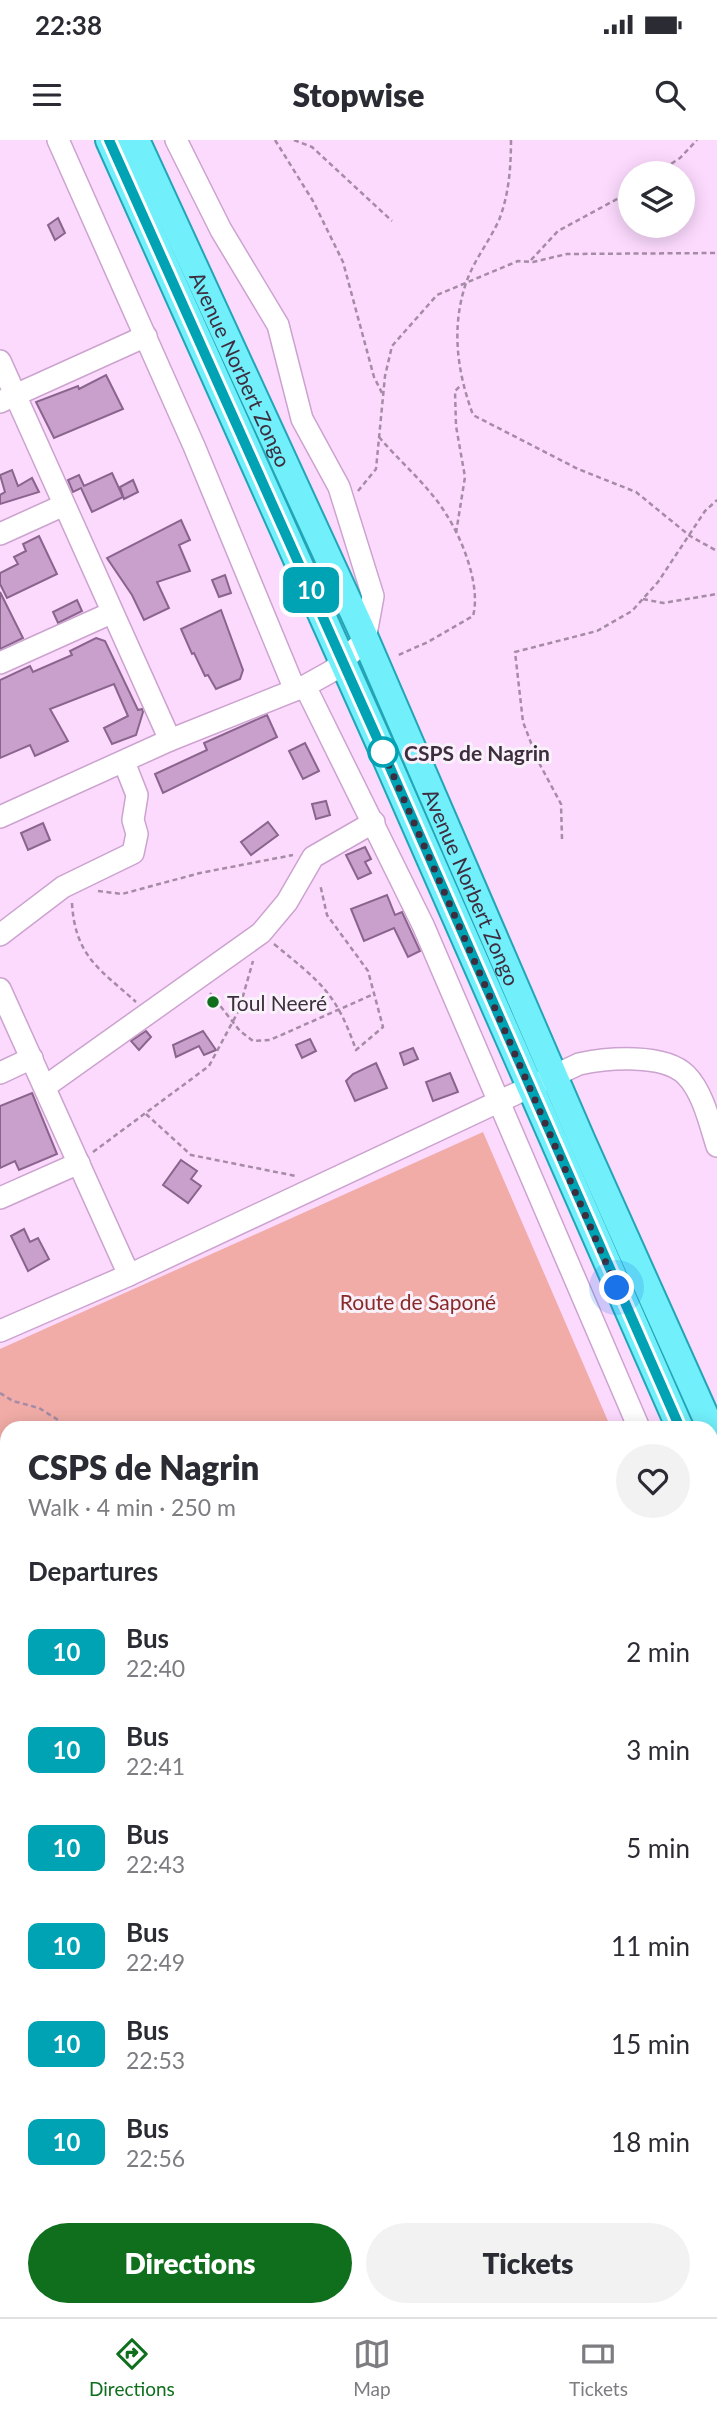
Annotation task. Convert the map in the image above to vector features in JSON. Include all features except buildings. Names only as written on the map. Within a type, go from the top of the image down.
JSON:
[{"type":"main road","name":"Avenue Norbert Zongo","points":[[109,140],[677,1421]]},
{"type":"main road","name":"Avenue Norbert Zongo","points":[[136,140],[365,640],[708,1421]]},
{"type":"street","points":[[58,140],[300,688],[374,822],[423,925],[636,1421]]},
{"type":"street","points":[[0,817],[170,740],[300,688],[342,662],[365,640],[373,596],[339,487],[302,419],[278,325],[215,220],[176,140]]},
{"type":"street","points":[[8,398],[146,336]]},
{"type":"street","points":[[0,361],[8,398],[64,505],[170,740]]},
{"type":"street","points":[[0,534],[64,505]]},
{"type":"street","points":[[0,663],[111,613]]},
{"type":"street","points":[[0,935],[63,887],[133,853],[137,834],[133,820],[137,795],[124,762]]},
{"type":"street","points":[[46,1086],[261,933],[287,902],[313,857],[374,822]]},
{"type":"street","points":[[0,989],[129,1275]]},
{"type":"street","points":[[0,1073],[32,1058]]},
{"type":"street","points":[[0,1331],[129,1275],[579,1064],[604,1059],[649,1060],[685,1074],[703,1104],[717,1146]]},
{"type":"street","points":[[0,1198],[79,1163]]},
{"type":"path","points":[[275,140],[313,201],[343,262],[374,377],[383,395]]},
{"type":"path","points":[[294,140],[312,147],[392,221]]},
{"type":"path","points":[[511,140],[511,171],[499,219],[466,283],[457,339],[462,384],[473,415],[578,469],[636,492],[690,536],[717,551]]},
{"type":"path","points":[[675,161],[696,140]]},
{"type":"path","points":[[533,262],[531,259],[558,231],[618,198]]},
{"type":"path","points":[[346,507],[376,469],[383,395],[392,346],[437,295],[518,261],[533,262],[566,254],[717,253]]},
{"type":"path","points":[[456,536],[465,477],[456,426],[456,391],[462,384]]},
{"type":"path","points":[[378,437],[446,514],[470,570],[478,599],[473,616],[428,642],[390,659]]},
{"type":"path","points":[[562,839],[561,804],[538,761],[523,722],[515,652],[597,631],[632,611],[690,536],[705,511],[717,500]]},
{"type":"path","points":[[643,599],[663,603],[717,594]]},
{"type":"path","points":[[79,1163],[209,1066],[233,1020],[261,933],[320,982],[340,1009],[356,1050],[383,1027],[368,971],[327,915],[313,857],[294,855],[200,873],[122,894],[97,891]]},
{"type":"path","points":[[63,887],[72,888],[72,908],[87,958],[99,972],[136,1002],[144,1017]]},
{"type":"path","points":[[190,985],[214,995],[253,1041],[270,1040],[374,994]]},
{"type":"path","points":[[146,1114],[191,1156],[324,1183]]},
{"type":"path","points":[[0,1393],[13,1401],[39,1408],[60,1421]]},
{"type":"path","points":[[0,1484],[0,1504]]},
{"type":"green space","name":"Route de Saponé","points":[[483,1132],[608,1421],[0,1421],[0,1349]]},
{"type":"bus line","name":"10","points":[[109,140],[381,747],[677,1421]]},
{"type":"place","name":"CSPS de Nagrin","points":[[383,752]]},
{"type":"place","name":"Toul Neeré","points":[[213,1002]]},
{"type":"route","points":[[383,752],[381,747],[617,1288]]}]
